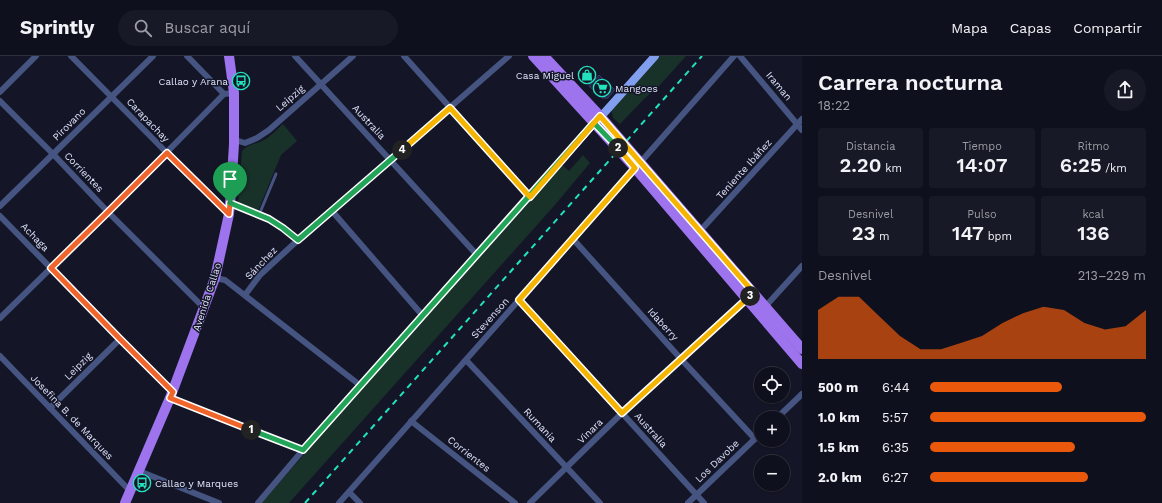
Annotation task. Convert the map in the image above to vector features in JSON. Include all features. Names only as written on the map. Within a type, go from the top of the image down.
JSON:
[{"type":"main road","name":"Avenida Callao","points":[[125,503],[172,395],[215,278],[229,214],[234,140],[229,94],[229,56]]},
{"type":"main road","points":[[533,56],[597,120],[700,231],[750,296]]},
{"type":"main road","points":[[544,56],[597,120]]},
{"type":"main road","points":[[638,165],[762,310],[802,364]]},
{"type":"main road","points":[[762,310],[802,349]]},
{"type":"street","points":[[0,92],[36,56]]},
{"type":"street","name":"Carapachay","points":[[71,56],[229,214]]},
{"type":"street","name":"Pirovano","points":[[0,206],[153,56]]},
{"type":"street","points":[[0,318],[229,94],[187,56]]},
{"type":"street","name":"Australia","points":[[296,56],[477,255]]},
{"type":"street","name":"Leipzig","points":[[234,140],[245,143],[257,138],[269,130],[353,56]]},
{"type":"street","points":[[404,56],[530,197]]},
{"type":"street","name":"Sánchez","points":[[245,295],[260,275],[298,240],[509,56]]},
{"type":"street","points":[[258,503],[303,450],[655,56]]},
{"type":"street","name":"Stevenson","points":[[339,503],[734,56]]},
{"type":"street","name":"Iraman","points":[[740,56],[800,122],[802,130]]},
{"type":"street","name":"Corrientes","points":[[0,101],[204,308]]},
{"type":"street","name":"Teniente Ibáñez","points":[[700,231],[800,122]]},
{"type":"street","points":[[230,203],[269,219],[298,240]]},
{"type":"street","points":[[332,211],[423,316]]},
{"type":"street","name":"Achaga","points":[[0,216],[120,339],[172,395],[303,450]]},
{"type":"street","name":"Idaberry","points":[[573,239],[754,438]]},
{"type":"street","points":[[762,310],[802,266]]},
{"type":"street","points":[[215,278],[225,280],[361,386]]},
{"type":"street","name":"Vinara","points":[[530,503],[622,413],[750,296]]},
{"type":"street","name":"Australia","points":[[519,300],[704,503]]},
{"type":"street","name":"Leipzig","points":[[50,408],[120,339]]},
{"type":"street","name":"Josefina B. de Marques","points":[[0,356],[130,491]]},
{"type":"street","name":"Rumania","points":[[466,360],[600,503]]},
{"type":"street","points":[[784,411],[802,394]]},
{"type":"street","name":"Corrientes","points":[[411,421],[515,503]]},
{"type":"street","name":"Los Davobe","points":[[688,503],[754,440]]},
{"type":"street","points":[[139,471],[219,503]]},
{"type":"street","points":[[349,492],[360,503]]},
{"type":"lane","points":[[259,215],[276,174]]},
{"type":"green space","points":[[660,56],[686,56],[659,86],[620,124],[613,118],[611,109]]},
{"type":"green space","points":[[283,124],[297,141],[281,155],[258,211],[238,203],[242,151],[250,145],[265,140]]},
{"type":"green space","points":[[583,155],[590,163],[554,206],[289,503],[261,503],[562,165],[569,171]]},
{"type":"building","name":"Mangoes","points":[[599,75],[615,90],[608,98],[602,98],[589,86]]},
{"type":"railway","points":[[305,503],[702,56]]},
{"type":"place","name":"Casa Miguel","points":[[587,75]]},
{"type":"place","name":"Callao y Arana","points":[[241,81]]},
{"type":"place","name":"Mangoes","points":[[602,88]]},
{"type":"place","name":"Callao y Marques","points":[[142,483]]},
{"type":"route","points":[[230,203],[229,214],[167,153],[51,268],[173,392],[170,398],[303,450],[530,197],[594,123],[635,168],[519,300],[622,413],[754,293],[600,116],[530,197],[450,108],[298,240],[269,219],[230,203]]}]
